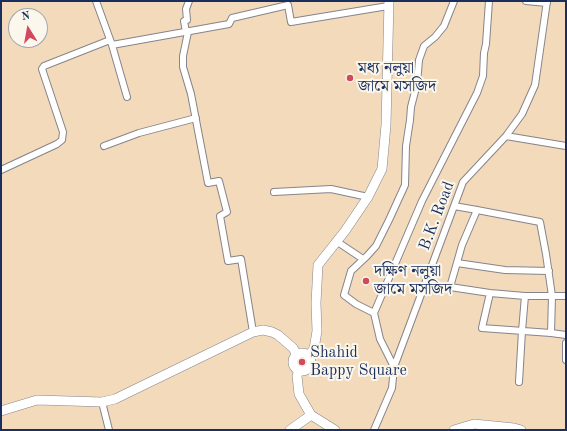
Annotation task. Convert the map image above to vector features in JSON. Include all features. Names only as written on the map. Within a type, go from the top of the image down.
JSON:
[{"type":"street","points":[[96,1],[111,42],[127,97]]},
{"type":"street","points":[[189,1],[186,9],[187,20],[184,21],[187,32],[182,56],[182,67],[191,94],[208,183],[219,181],[227,212],[220,216],[228,261],[242,259],[253,332]]},
{"type":"street","points":[[374,313],[356,304],[344,295],[351,271],[376,246],[405,184],[406,146],[419,60],[424,46],[435,37],[444,26],[454,1]]},
{"type":"street","points":[[394,367],[380,339],[374,313],[422,201],[477,93],[483,76],[489,1]]},
{"type":"street","points":[[526,1],[547,2]]},
{"type":"street","name":"B.K. Road","points":[[374,430],[392,388],[394,367],[463,182],[506,136],[522,114],[536,85],[547,2]]},
{"type":"street","points":[[1,170],[57,144],[62,140],[63,132],[42,69],[44,66],[111,42],[187,32],[229,24],[232,18],[288,4],[291,22],[389,3],[386,125],[382,169],[368,197],[318,266],[316,303],[317,330],[314,348],[308,356]]},
{"type":"street","points":[[104,146],[139,133],[196,118]]},
{"type":"street","points":[[506,136],[566,146]]},
{"type":"street","points":[[274,192],[331,189],[368,197]]},
{"type":"street","points":[[454,206],[540,222],[552,296],[551,333]]},
{"type":"street","points":[[477,210],[462,245],[450,287],[525,296],[566,296]]},
{"type":"street","points":[[336,241],[363,260]]},
{"type":"street","points":[[457,263],[505,270],[549,271]]},
{"type":"street","points":[[490,293],[482,328],[566,335]]},
{"type":"street","points":[[519,382],[525,296]]},
{"type":"street","points":[[1,411],[37,400],[102,402],[115,399],[253,332],[263,330],[278,335],[293,348],[297,355]]},
{"type":"street","points":[[566,343],[566,360]]},
{"type":"street","points":[[303,354],[308,356],[311,361],[310,367],[305,370],[299,370],[295,367],[294,362],[297,355],[303,354]]},
{"type":"street","points":[[299,370],[297,376],[299,394],[311,415],[335,430]]},
{"type":"street","points":[[102,402],[109,430]]},
{"type":"street","points":[[290,430],[311,415]]},
{"type":"street","points":[[454,430],[476,427],[514,428],[521,430]]},
{"type":"place","name":"মধ্য নলুয়া জামে মসজিদ","points":[[350,78]]},
{"type":"place","name":"দক্ষিণ নলুয়া জামে মসজিদ","points":[[366,281]]},
{"type":"place","name":"Shahid Bappy Square","points":[[302,362]]}]
